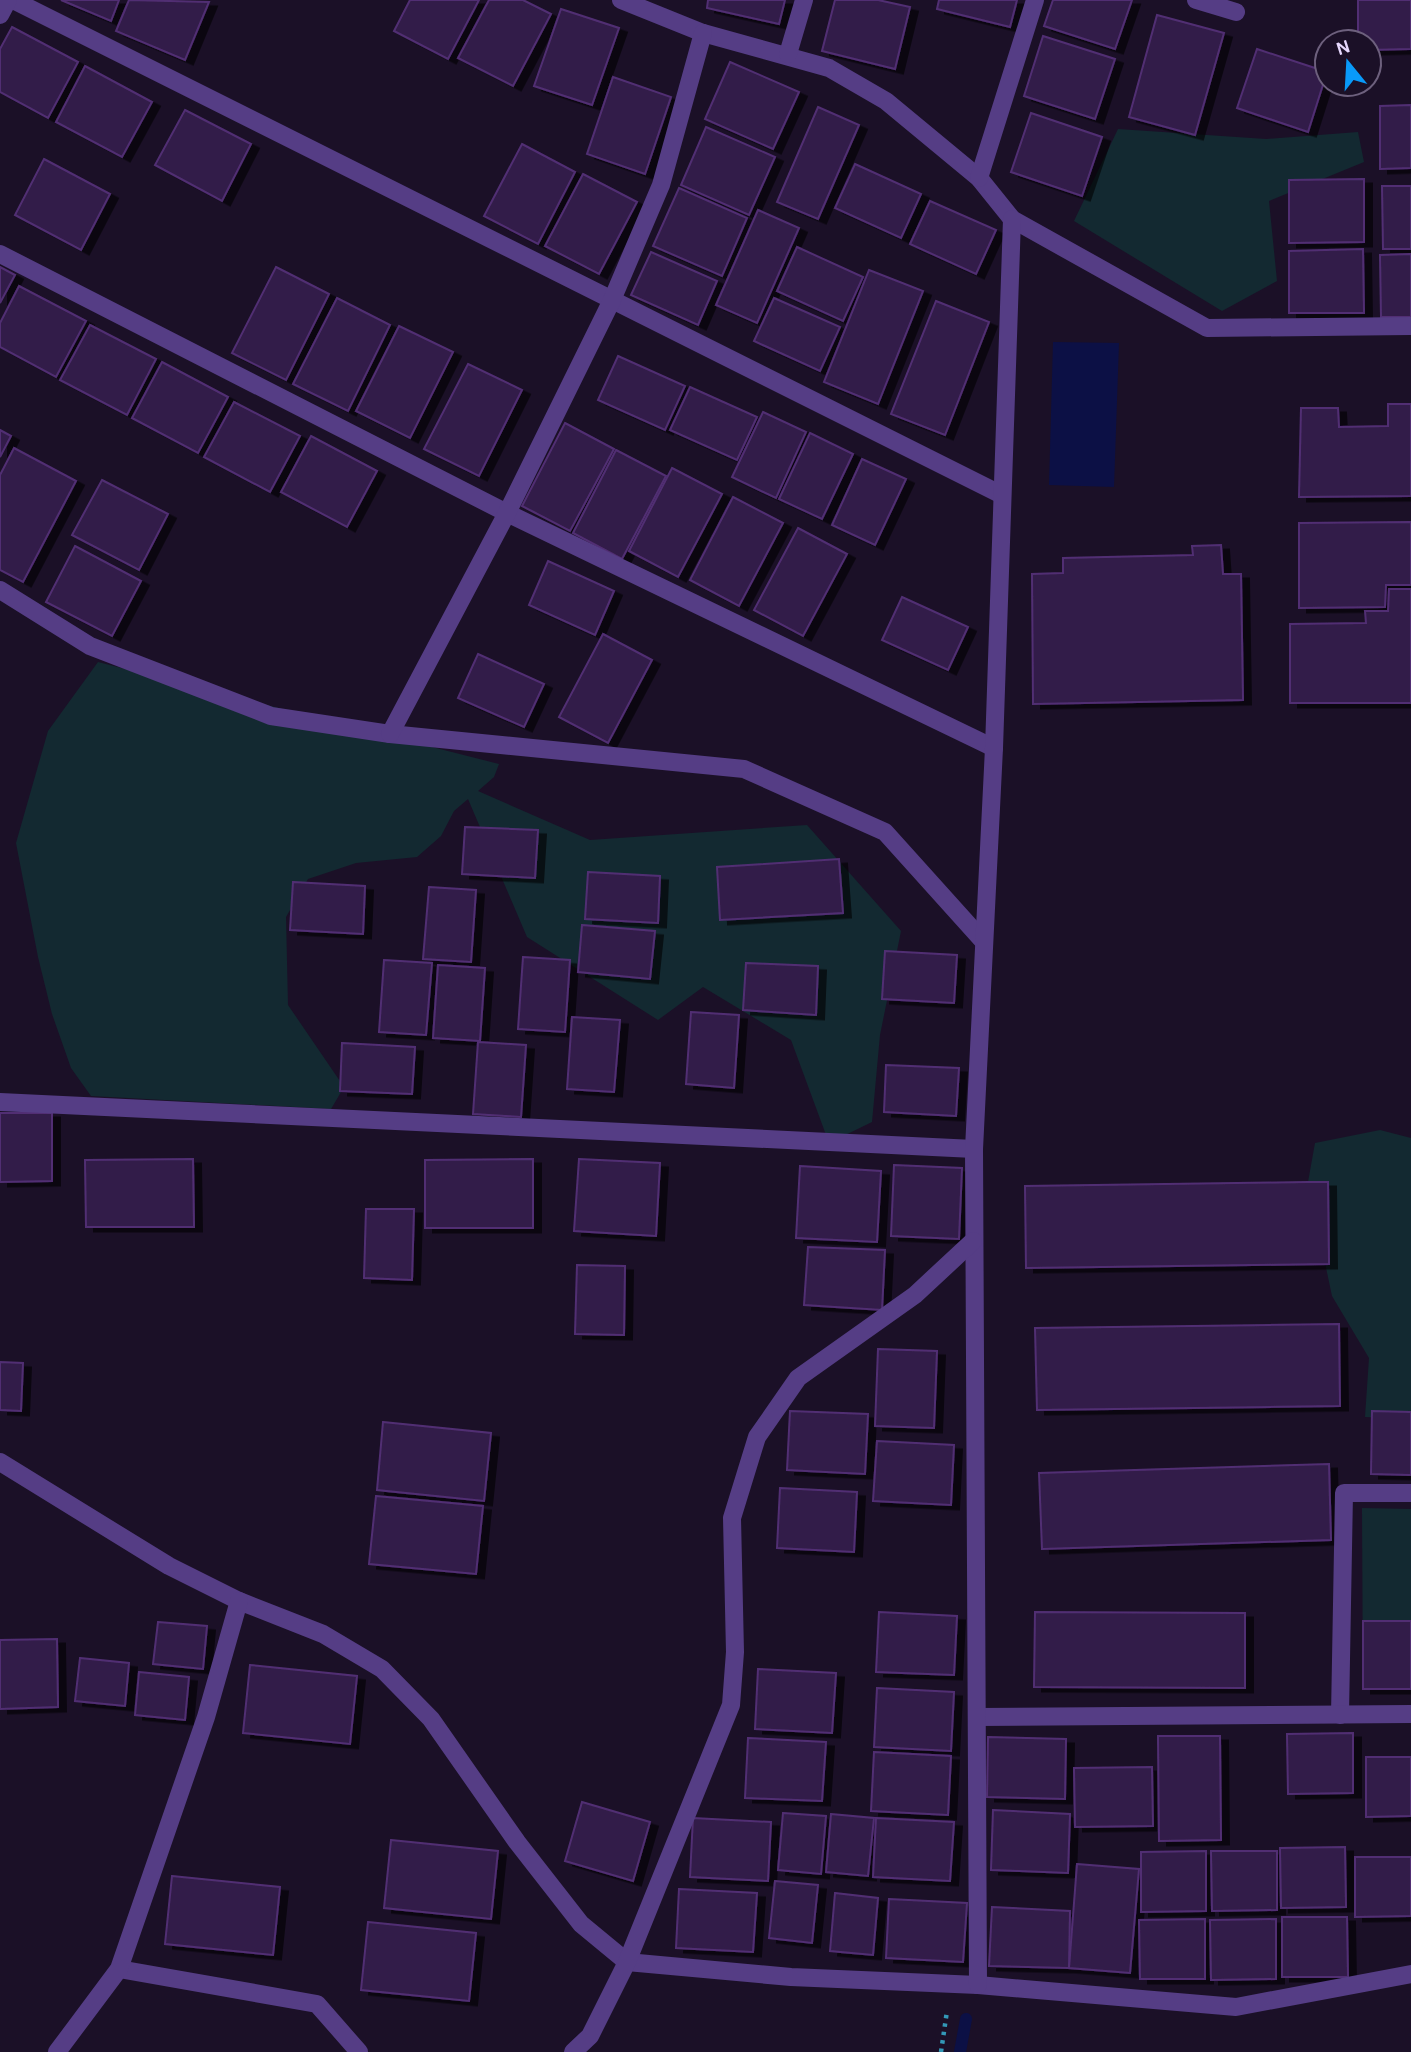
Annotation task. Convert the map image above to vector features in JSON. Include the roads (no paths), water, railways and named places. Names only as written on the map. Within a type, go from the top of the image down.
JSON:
[{"type":"street","points":[[0,15],[8,0]]},
{"type":"street","points":[[13,0],[1002,495]]},
{"type":"street","points":[[621,0],[703,33],[788,54],[829,68],[886,101],[979,178],[1012,219],[1207,328],[1411,326]]},
{"type":"street","points":[[788,54],[804,0]]},
{"type":"street","points":[[979,178],[1035,0]]},
{"type":"street","points":[[1196,0],[1236,12]]},
{"type":"street","points":[[390,734],[507,513],[612,300],[660,185],[703,33]]},
{"type":"street","points":[[978,1985],[974,1149],[994,748],[1012,219]]},
{"type":"street","points":[[0,254],[507,513],[994,748]]},
{"type":"street","points":[[0,590],[90,646],[271,716],[390,734],[744,769],[885,832],[984,942]]},
{"type":"street","points":[[0,1102],[974,1149]]},
{"type":"street","points":[[573,2052],[590,2036],[627,1962],[681,1822],[731,1704],[735,1652],[733,1518],[757,1437],[798,1378],[915,1295],[973,1241]]},
{"type":"street","points":[[0,1462],[169,1566],[239,1601],[323,1634],[382,1669],[431,1719],[517,1842],[581,1924],[627,1962],[791,1977],[950,1986],[978,1985],[1236,2007],[1411,1974]]},
{"type":"street","points":[[1340,1715],[1345,1493],[1411,1493]]},
{"type":"street","points":[[57,2052],[119,1969],[206,1717],[239,1601]]},
{"type":"street","points":[[977,1717],[1411,1714]]},
{"type":"street","points":[[119,1969],[317,2004],[359,2052]]},
{"type":"waterway","points":[[960,2052],[966,2019]]}]
